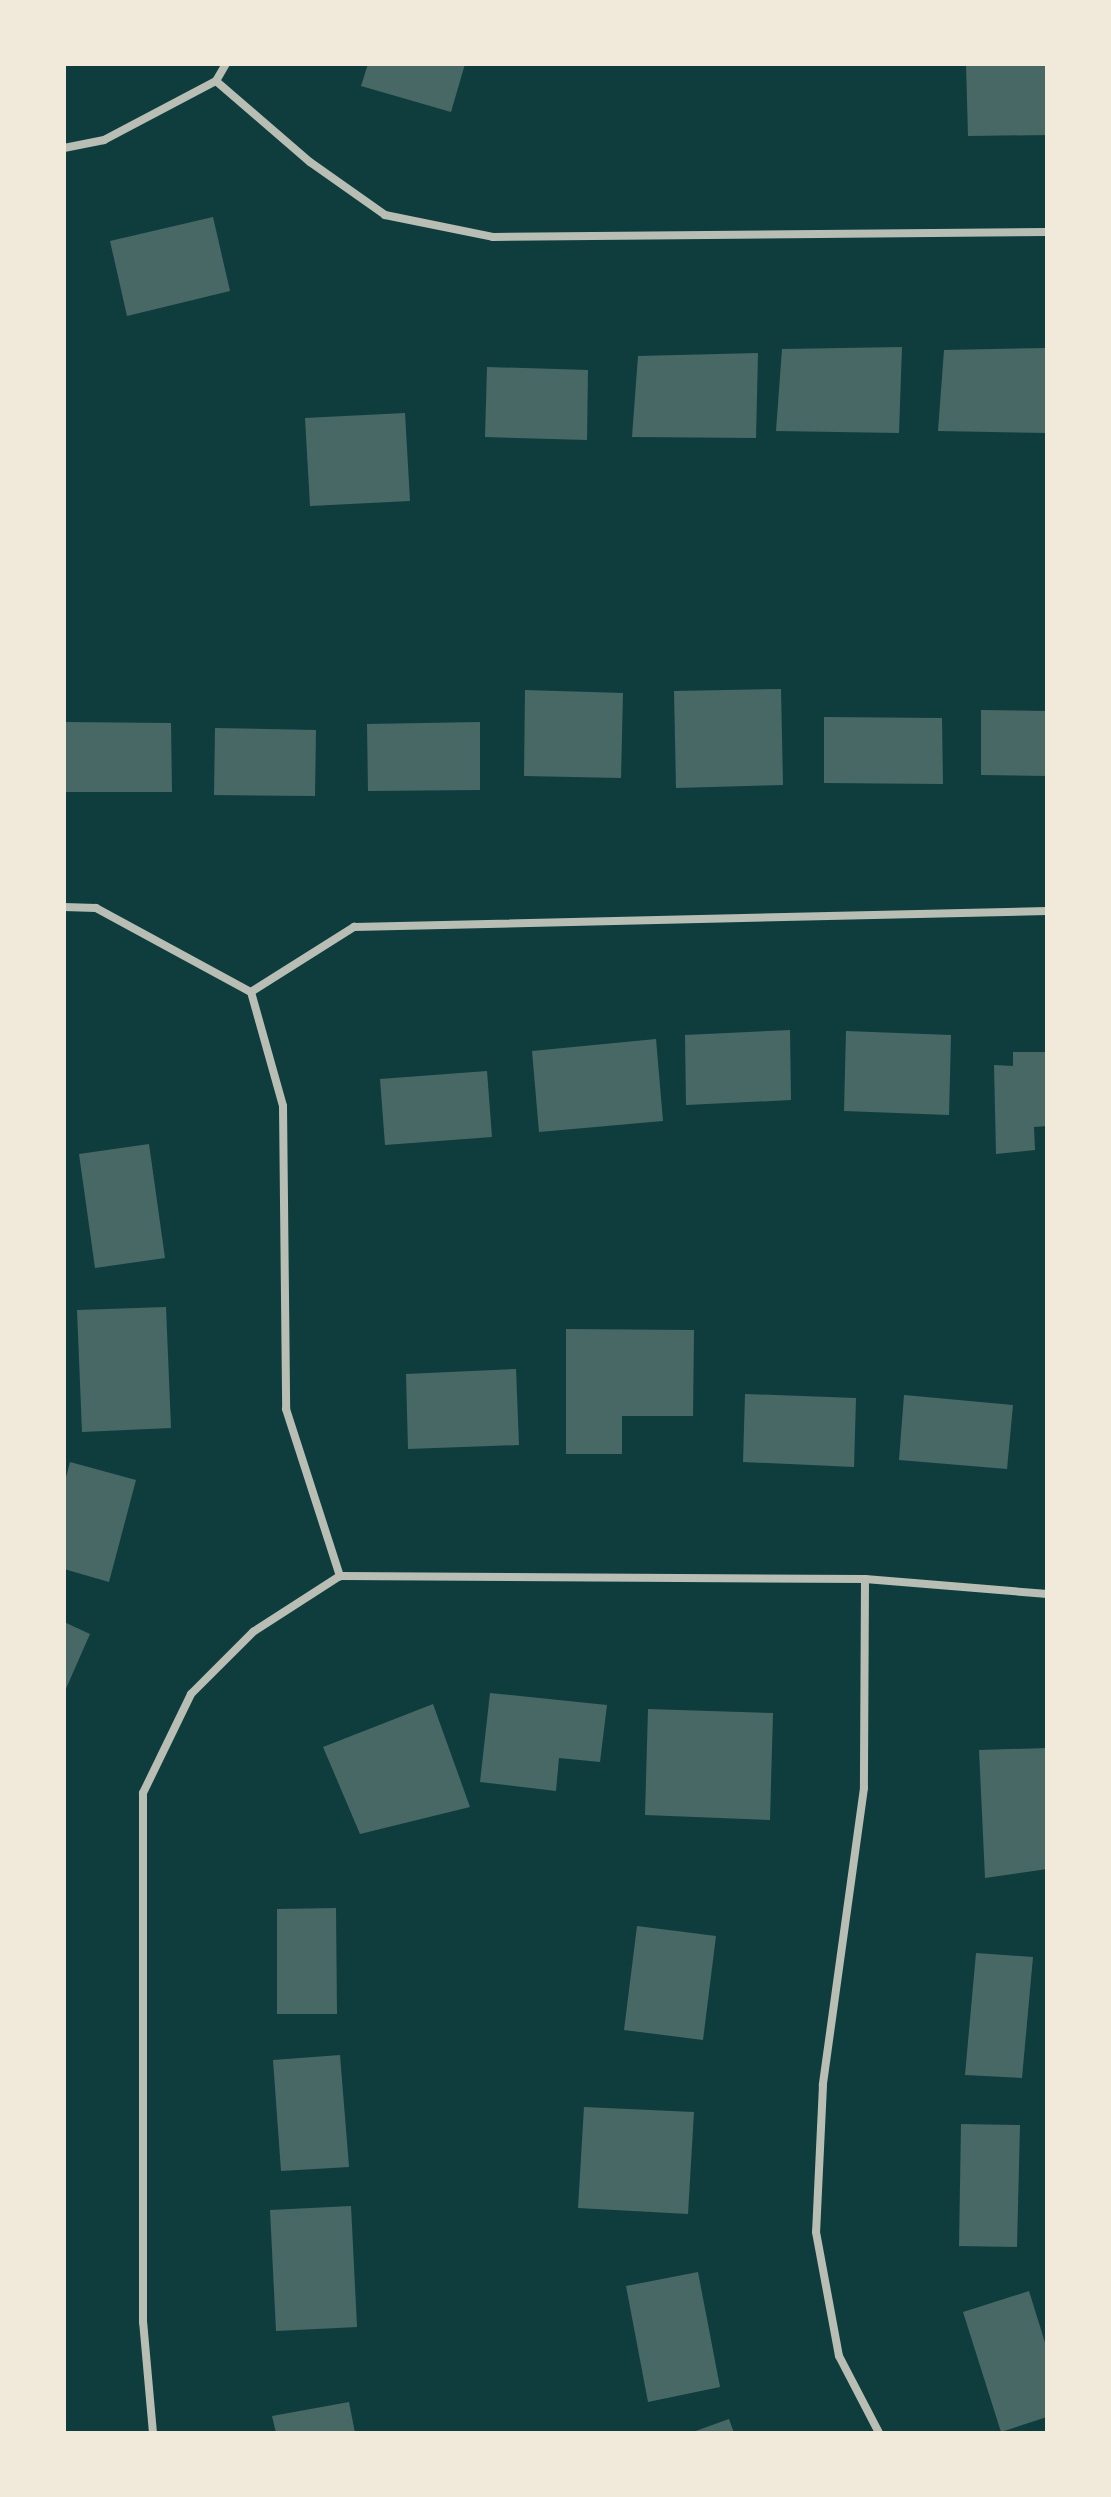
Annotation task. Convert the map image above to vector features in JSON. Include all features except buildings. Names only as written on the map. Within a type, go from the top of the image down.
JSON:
[{"type":"street","points":[[64,148],[104,140],[216,81],[226,64]]},
{"type":"street","points":[[216,81],[310,162],[385,215],[493,237],[1047,232]]},
{"type":"street","points":[[64,907],[96,908],[251,992],[283,1106],[286,1409],[340,1576]]},
{"type":"street","points":[[251,992],[354,927],[1047,911]]},
{"type":"street","points":[[153,2433],[143,2322],[143,1793],[191,1694],[253,1632],[340,1576],[865,1579],[1047,1594]]},
{"type":"street","points":[[865,1579],[864,1788],[823,2085],[816,2232],[839,2356],[879,2433]]}]
